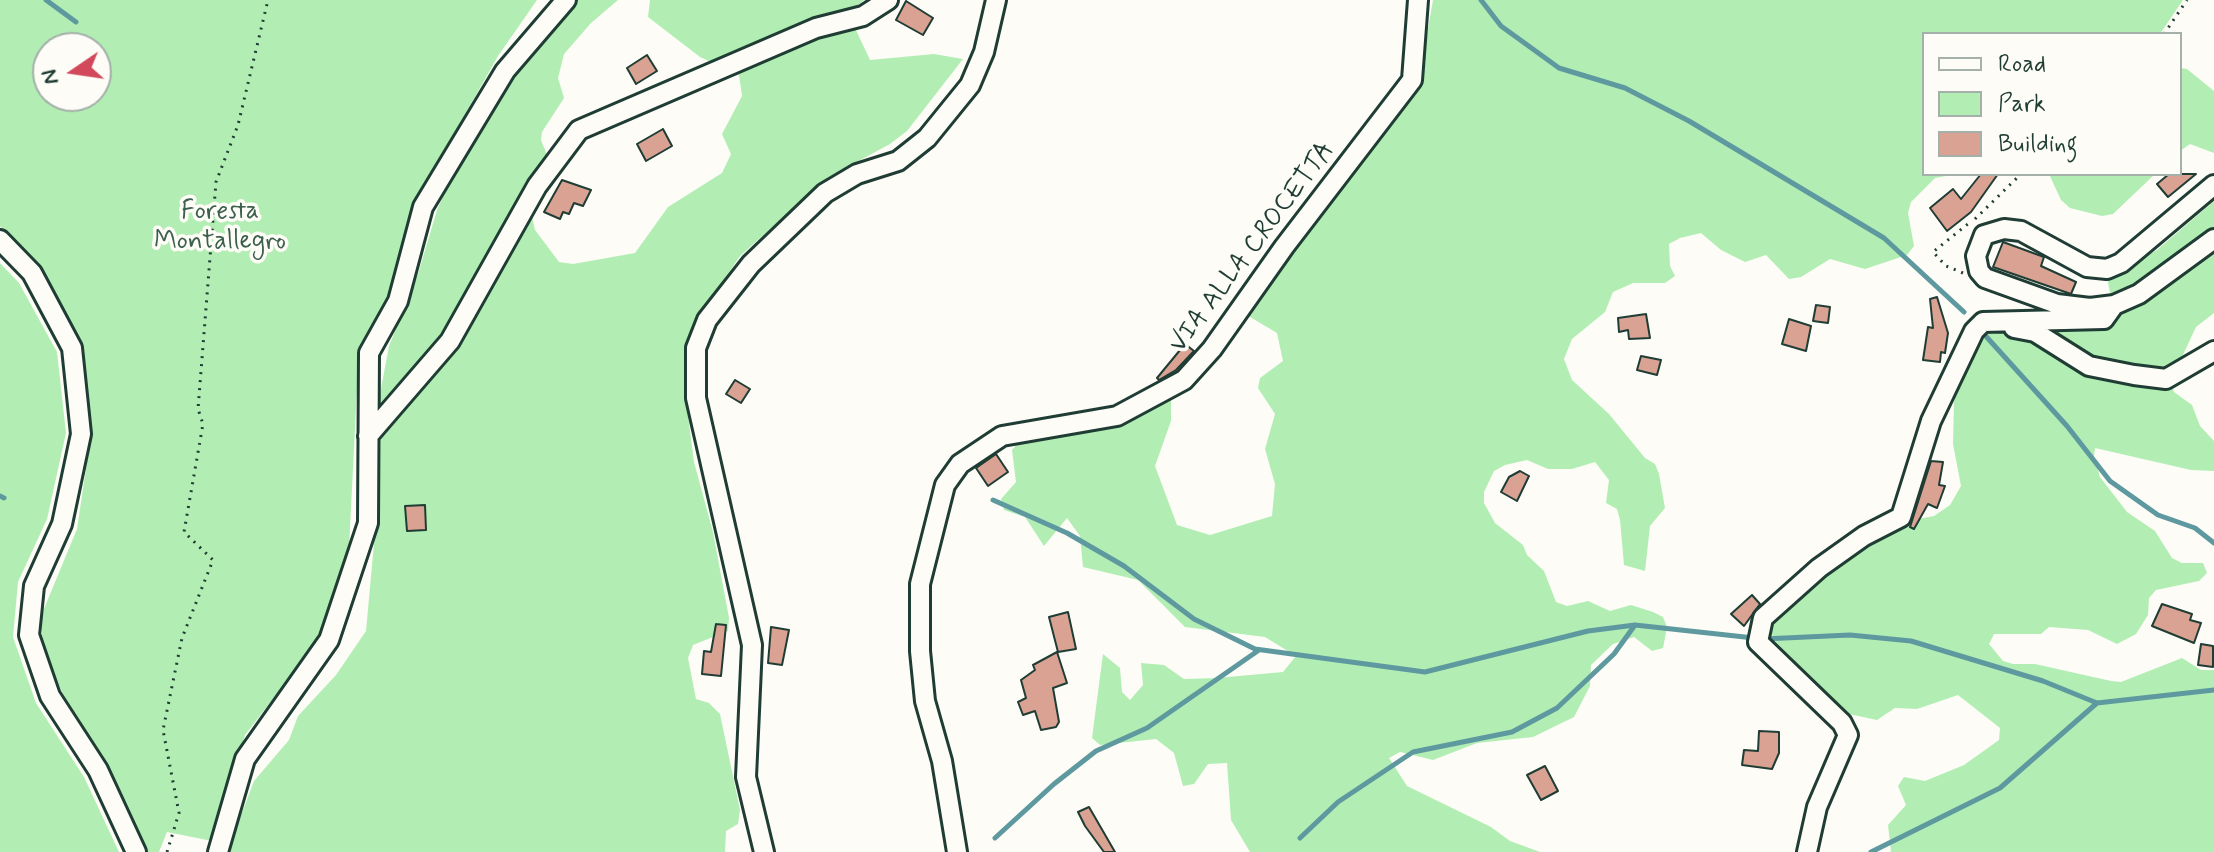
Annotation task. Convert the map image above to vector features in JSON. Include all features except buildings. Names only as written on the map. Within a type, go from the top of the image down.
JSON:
[{"type":"street","points":[[218,852],[245,759],[329,640],[368,523],[369,353],[398,301],[423,207],[505,71],[566,0]]},
{"type":"street","points":[[368,436],[450,341],[537,186],[579,130],[816,28],[863,16],[888,0]]},
{"type":"street","points":[[764,852],[746,777],[752,645],[696,398],[696,348],[707,320],[751,264],[825,193],[857,174],[898,161],[927,138],[970,85],[984,52],[996,0]]},
{"type":"street","name":"VIA ALLA CROCETTA","points":[[957,852],[942,761],[925,701],[920,651],[920,584],[945,485],[960,464],[1002,436],[1117,416],[1184,380],[1212,349],[1284,247],[1412,80],[1418,0]]},
{"type":"street","points":[[2214,185],[2121,263],[2107,269],[2087,267],[2021,231],[1993,230],[1984,235],[1976,256],[1979,271],[1985,278],[2057,304],[2090,308],[2114,305],[2139,294],[2214,239]]},
{"type":"street","points":[[0,240],[32,273],[72,348],[81,434],[62,524],[34,586],[29,635],[50,696],[98,770],[136,852]]},
{"type":"street","points":[[1807,852],[1817,807],[1848,735],[1842,723],[1758,642],[1758,627],[1771,608],[1819,568],[1864,536],[1901,517],[1931,421],[1970,336],[1983,322],[2104,319],[2114,305]]},
{"type":"street","points":[[1983,322],[2035,332],[2089,366],[2134,375],[2166,379],[2187,370],[2214,351]]},
{"type":"path","points":[[167,852],[179,813],[163,730],[182,638],[213,560],[184,532],[203,424],[198,409],[216,182],[238,125],[268,0]]},
{"type":"path","points":[[2165,32],[2187,0]]},
{"type":"green space","name":"Foresta Montallegro","points":[[0,0],[537,0],[498,56],[416,201],[386,303],[359,348],[349,548],[333,621],[245,735],[212,841],[167,832],[159,852],[140,852],[43,653],[41,616],[77,529],[91,435],[84,357],[42,275],[0,226]]},
{"type":"green space","points":[[574,0],[618,0],[591,23],[564,54],[558,78],[564,98],[542,132],[541,140],[549,160],[544,191],[532,217],[535,230],[559,262],[573,264],[635,253],[668,207],[722,173],[731,154],[722,134],[742,96],[739,75],[700,57],[648,17],[650,0],[864,0],[848,13],[870,60],[934,54],[963,59],[907,131],[890,144],[827,178],[740,256],[702,312],[689,346],[684,385],[694,462],[713,532],[729,618],[728,631],[693,645],[688,658],[696,699],[709,703],[720,714],[740,810],[738,824],[726,831],[725,852],[227,852],[254,781],[289,740],[298,716],[336,675],[366,631],[380,478],[377,410],[389,346],[418,274],[437,210],[465,147],[515,68]]},
{"type":"green space","points":[[1433,0],[2183,0],[2161,32],[1922,32],[1922,176],[1946,176],[1935,178],[1911,202],[1908,213],[1914,246],[1907,255],[1865,269],[1830,259],[1801,277],[1789,279],[1766,255],[1745,262],[1721,250],[1701,233],[1680,238],[1669,244],[1670,266],[1675,276],[1665,283],[1633,283],[1613,292],[1605,312],[1572,339],[1564,359],[1572,380],[1609,414],[1645,458],[1655,464],[1659,474],[1665,508],[1650,526],[1645,571],[1624,565],[1617,509],[1606,503],[1609,480],[1595,462],[1572,469],[1548,469],[1527,460],[1505,465],[1494,471],[1484,492],[1484,503],[1495,523],[1523,545],[1527,555],[1544,571],[1556,602],[1567,606],[1588,601],[1610,611],[1631,605],[1653,612],[1663,617],[1667,627],[1663,648],[1652,651],[1634,637],[1613,644],[1591,665],[1590,686],[1574,717],[1533,737],[1477,743],[1433,760],[1400,752],[1389,758],[1407,786],[1491,827],[1510,841],[1540,852],[1250,852],[1231,820],[1227,763],[1208,764],[1194,784],[1183,786],[1174,753],[1156,739],[1100,745],[1092,738],[1103,654],[1120,668],[1122,692],[1130,700],[1143,685],[1141,663],[1164,665],[1184,679],[1217,678],[1283,672],[1296,656],[1265,637],[1185,627],[1138,580],[1083,567],[1080,536],[1067,518],[1044,546],[1025,517],[1004,510],[1001,499],[1016,482],[1012,450],[1019,442],[1171,394],[1171,421],[1155,466],[1177,525],[1210,535],[1272,516],[1275,484],[1265,449],[1275,414],[1258,388],[1260,378],[1283,361],[1277,333],[1245,314],[1330,196],[1410,99],[1421,69]]},
{"type":"green space","points":[[2182,68],[2214,91],[2214,153],[2190,144],[2182,150]]},
{"type":"green space","points":[[2050,176],[2153,176],[2113,214],[2102,216],[2070,208],[2061,200]]},
{"type":"green space","points":[[2214,201],[2214,232],[2154,277],[2111,298],[2107,277],[2157,250]]},
{"type":"green space","points":[[2214,247],[2214,313],[2196,327],[2181,359],[2166,371],[2174,392],[2192,405],[2200,426],[2214,441],[2214,471],[2191,470],[2095,448],[2094,456],[2100,477],[2127,512],[2155,531],[2172,558],[2182,563],[2203,563],[2207,573],[2199,581],[2156,590],[2149,598],[2148,615],[2136,634],[2117,644],[2088,630],[2049,627],[2041,634],[1994,634],[1989,644],[2003,661],[2035,664],[2111,681],[2121,682],[2182,658],[2201,670],[2214,670],[2214,852],[1891,852],[1888,825],[1906,805],[1898,786],[1904,777],[1925,781],[1964,765],[1999,740],[2000,728],[1958,695],[1917,709],[1895,708],[1877,720],[1844,713],[1775,642],[1771,632],[1772,621],[1845,557],[1902,522],[1934,516],[1950,505],[1961,486],[1953,444],[1954,402],[1960,378],[1988,329],[2114,319]]},
{"type":"green space","points":[[0,263],[19,283],[57,352],[66,433],[47,519],[18,582],[13,637],[36,703],[84,777],[119,852],[0,852]]},
{"type":"waterway","points":[[46,0],[76,22]]},
{"type":"waterway","points":[[1481,0],[1501,26],[1559,68],[1625,88],[1689,121],[1884,238],[1964,312]]},
{"type":"waterway","points":[[1983,333],[2067,426],[2110,481],[2158,515],[2195,528],[2214,543]]},
{"type":"waterway","points":[[0,496],[4,498]]},
{"type":"waterway","points":[[993,500],[1067,533],[1124,566],[1194,619],[1255,649],[1425,672],[1588,631],[1635,625],[1763,639],[1850,635],[1911,641],[2043,681],[2097,703],[2214,690]]},
{"type":"waterway","points":[[1300,838],[1338,802],[1413,752],[1512,732],[1557,708],[1614,654],[1635,625]]},
{"type":"waterway","points":[[995,838],[1054,784],[1096,751],[1147,728],[1259,650]]},
{"type":"waterway","points":[[1871,852],[2000,788],[2097,703]]}]
